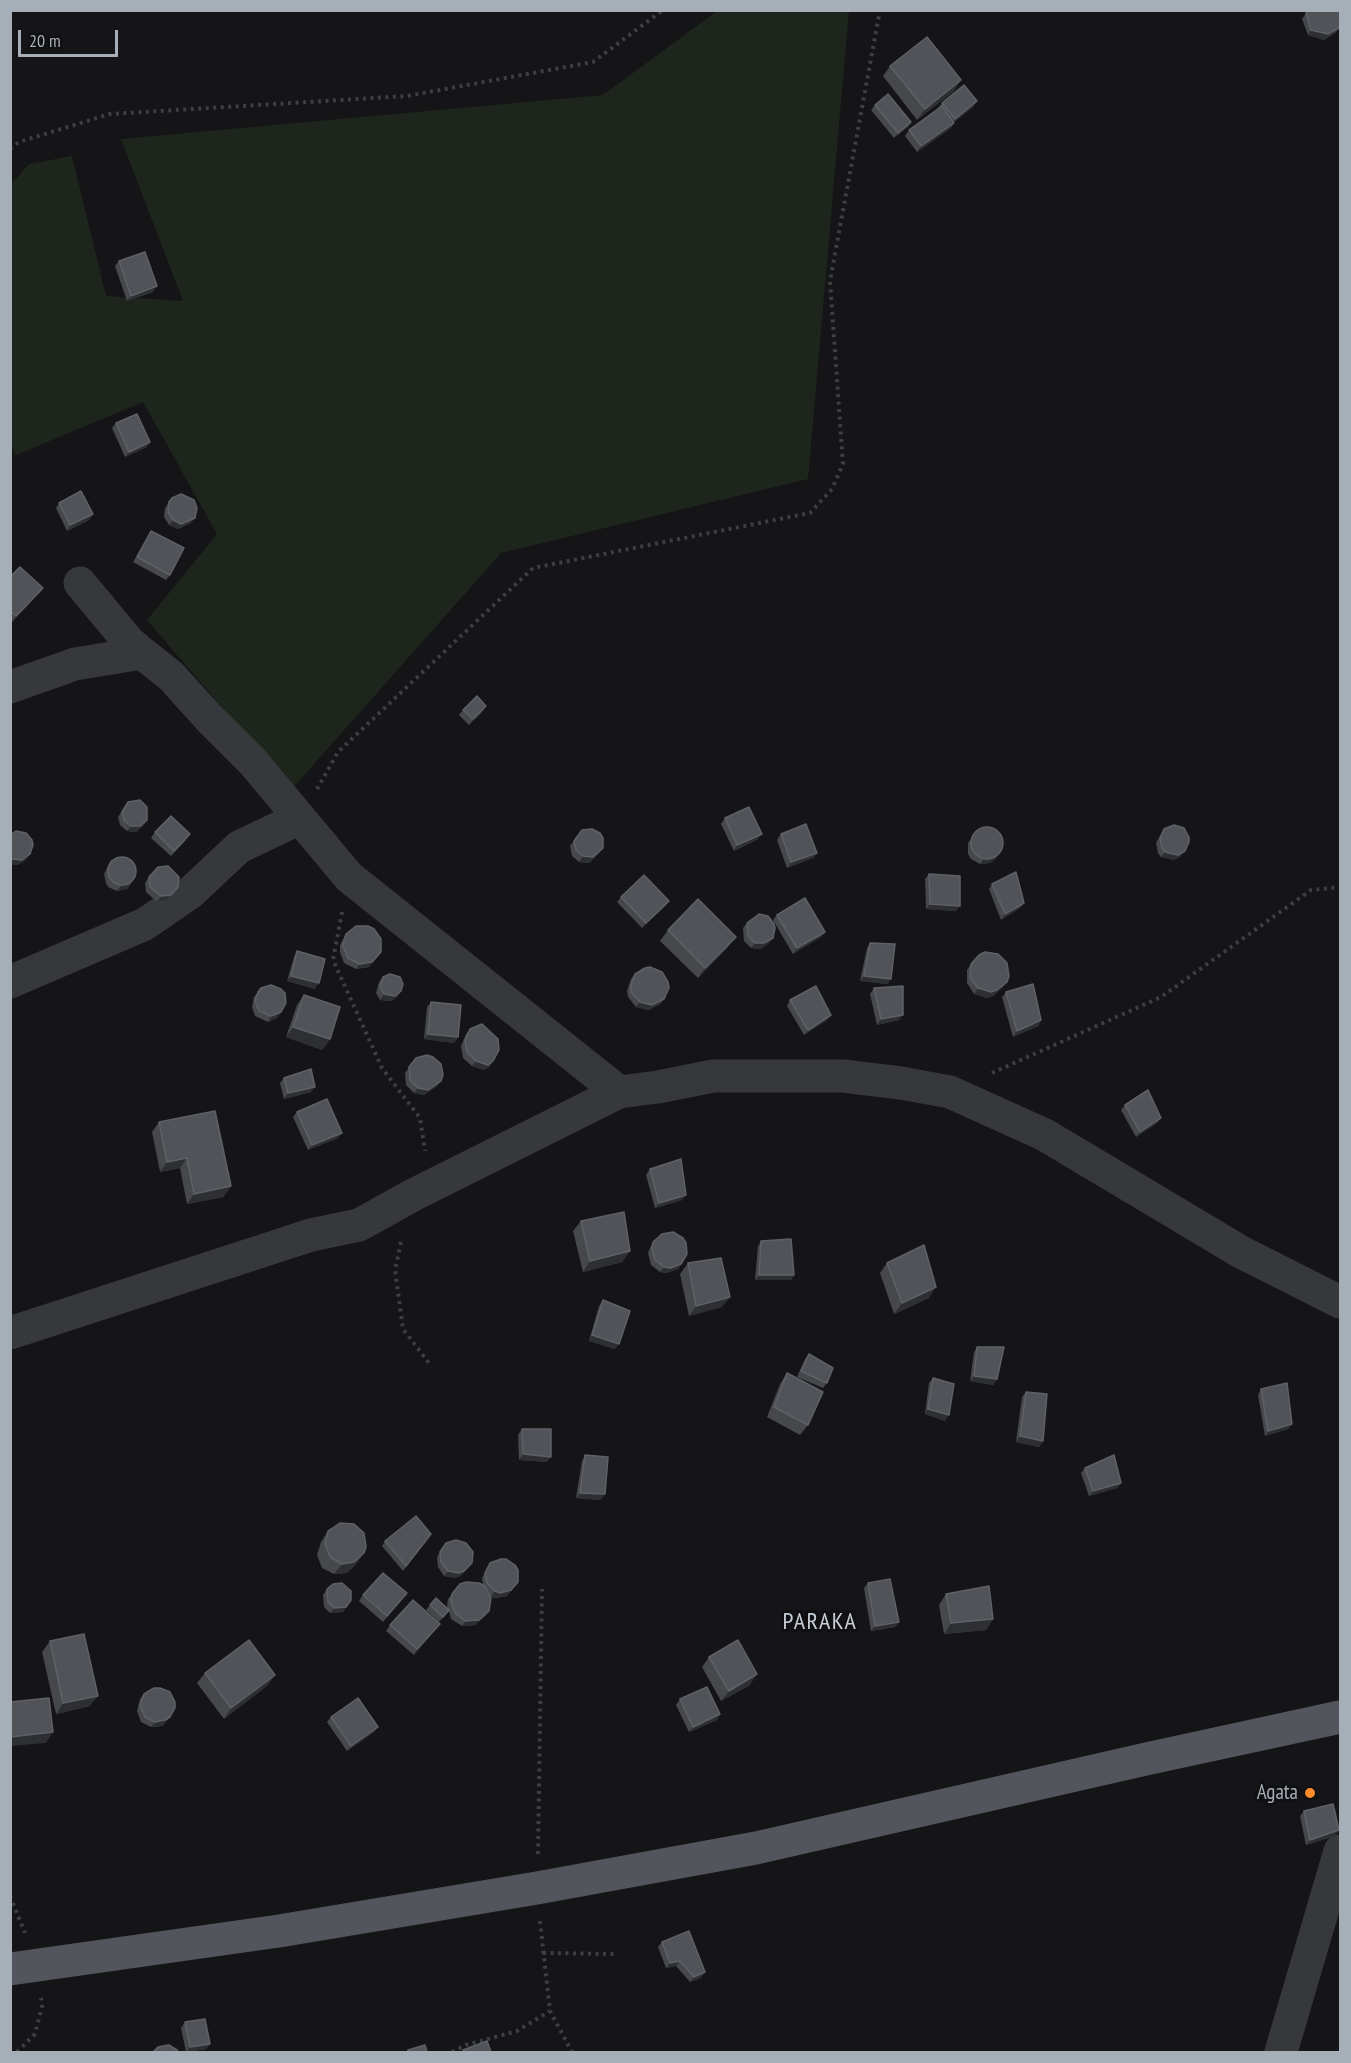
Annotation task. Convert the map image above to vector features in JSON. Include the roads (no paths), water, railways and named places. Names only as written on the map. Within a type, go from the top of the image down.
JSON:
[{"type":"main road","points":[[10,1969],[279,1931],[537,1888],[756,1848],[1341,1717]]},
{"type":"street","points":[[80,584],[129,642],[171,676],[253,762],[349,877],[619,1092]]},
{"type":"street","points":[[10,687],[75,664],[142,653]]},
{"type":"street","points":[[10,982],[145,924],[190,892],[239,847],[300,818]]},
{"type":"street","points":[[10,1333],[311,1235],[359,1225],[415,1194],[619,1092],[658,1088],[713,1076],[843,1076],[950,1092],[1045,1135],[1241,1252],[1341,1302]]},
{"type":"street","points":[[1281,2052],[1341,1851]]},
{"type":"place","name":"Agata","points":[[1310,1793]]},
{"type":"district","name":"PARAKA","points":[[820,1622]]}]
